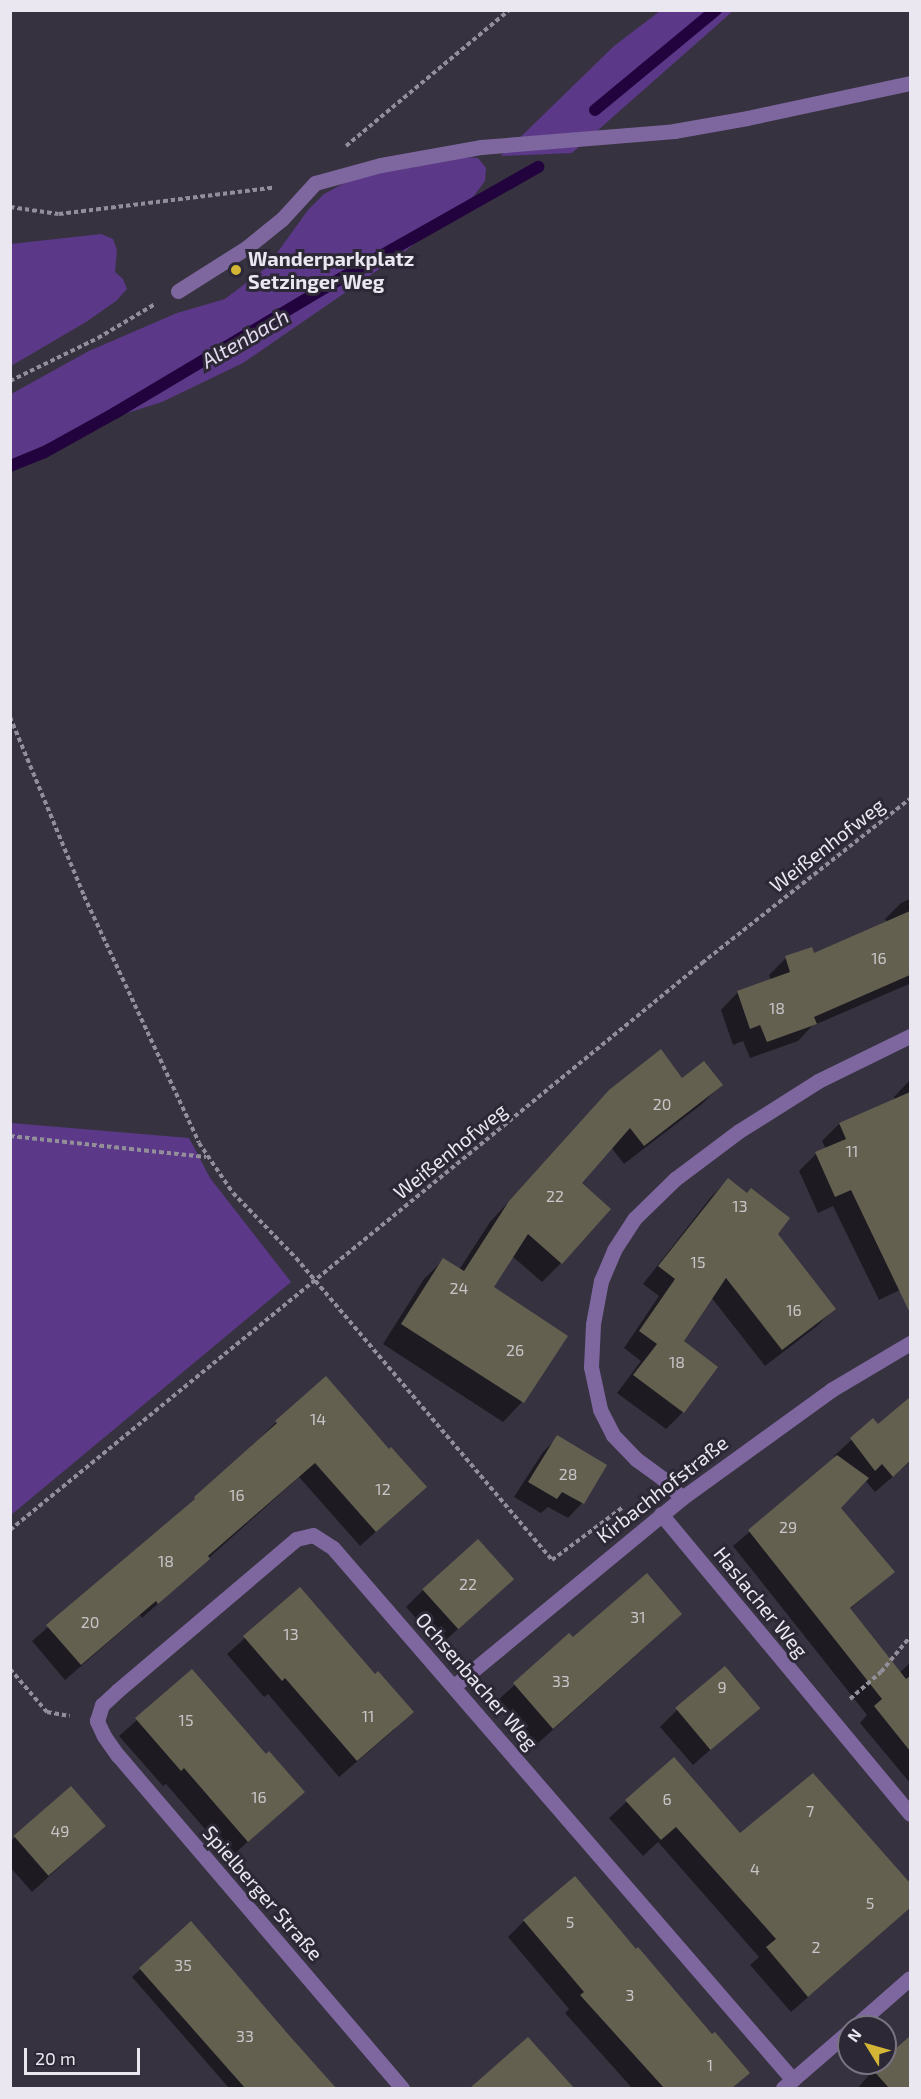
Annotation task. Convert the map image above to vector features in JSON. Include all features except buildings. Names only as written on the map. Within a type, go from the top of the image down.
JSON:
[{"type":"street","points":[[178,291],[246,248],[282,219],[315,183],[381,165],[481,147],[674,131],[910,83]]},
{"type":"street","points":[[682,1498],[662,1478],[636,1459],[613,1435],[600,1409],[591,1367],[592,1324],[601,1281],[614,1250],[635,1218],[675,1179],[739,1131],[818,1081],[910,1036]]},
{"type":"street","name":"Kirbachhofstraße","points":[[454,1686],[682,1498],[831,1390],[910,1343]]},
{"type":"street","name":"Haslacher Weg","points":[[661,1514],[910,1814]]},
{"type":"street","name":"Ochsenbacher Weg","points":[[97,1721],[102,1705],[117,1691],[296,1539],[313,1535],[333,1548],[454,1686],[788,2084]]},
{"type":"street","name":"Spielberger Straße","points":[[97,1721],[118,1756],[402,2088]]},
{"type":"street","points":[[868,2015],[910,1978]]},
{"type":"street","points":[[788,2084],[837,2041]]},
{"type":"path","points":[[344,147],[352,138],[509,10]]},
{"type":"path","points":[[10,207],[59,214],[315,183]]},
{"type":"path","points":[[10,381],[98,338],[178,291]]},
{"type":"path","points":[[10,717],[84,896],[206,1156],[233,1193],[315,1282],[552,1560],[625,1506]]},
{"type":"path","name":"Weißenhofweg","points":[[10,1530],[702,963],[910,799]]},
{"type":"path","points":[[10,1136],[206,1156]]},
{"type":"path","points":[[829,1718],[881,1672],[910,1637]]},
{"type":"path","points":[[10,1669],[47,1712],[97,1721]]},
{"type":"shaded area","points":[[660,11],[733,11],[572,153],[501,156],[614,46]]},
{"type":"shaded area","points":[[465,157],[478,158],[486,168],[485,181],[470,201],[404,252],[243,363],[162,402],[92,424],[11,460],[11,394],[89,351],[177,313],[225,299],[267,267],[308,210],[324,194],[354,178]]},
{"type":"shaded area","points":[[101,234],[113,239],[117,250],[115,272],[123,279],[127,289],[116,301],[86,322],[11,366],[11,244]]},
{"type":"shaded area","points":[[11,1123],[189,1138],[210,1178],[291,1282],[11,1515]]},
{"type":"waterway","name":"Altenbach","points":[[595,110],[716,10]]},
{"type":"waterway","name":"Altenbach","points":[[10,466],[43,453],[115,413],[333,283],[538,167]]},
{"type":"place","name":"Wanderparkplatz Setzinger Weg","points":[[236,270]]}]
